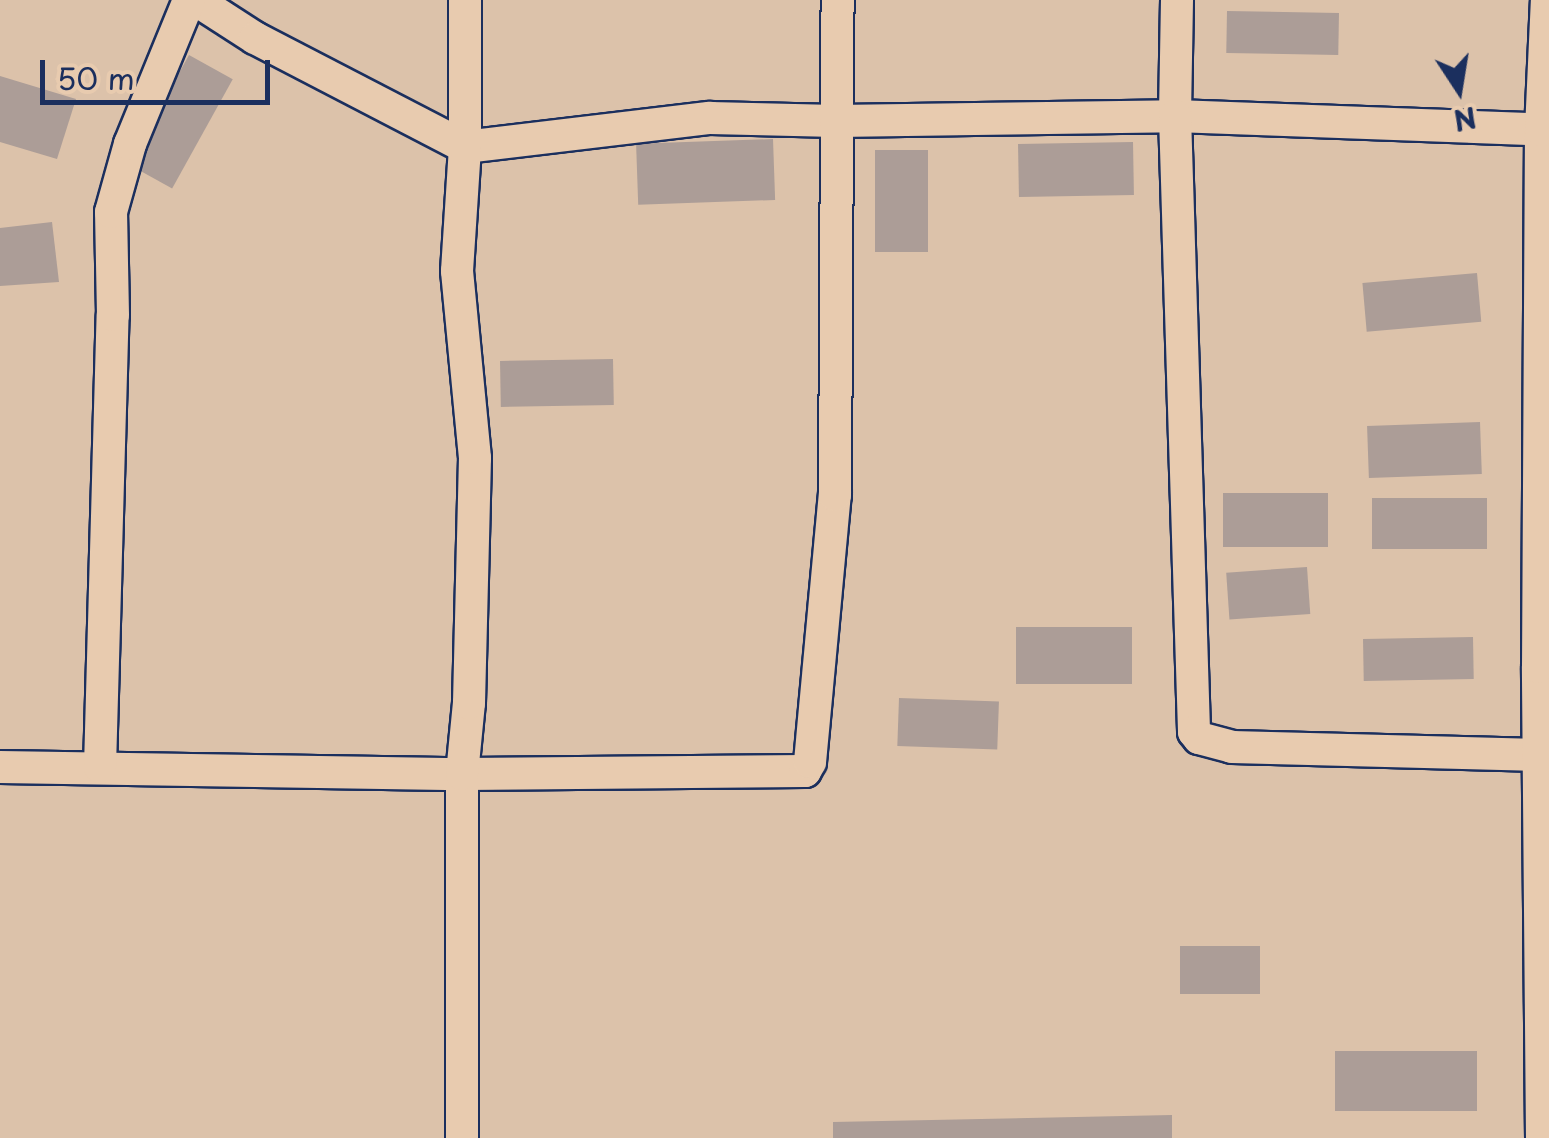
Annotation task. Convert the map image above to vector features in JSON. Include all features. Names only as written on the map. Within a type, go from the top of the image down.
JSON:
[{"type":"street","points":[[100,767],[113,314],[111,212],[130,144],[193,0],[255,38],[464,147],[710,118],[836,122],[1175,116],[1545,130]]},
{"type":"street","points":[[462,1138],[462,774],[475,458],[457,272],[464,147],[465,0]]},
{"type":"street","points":[[0,767],[462,774],[805,771],[810,762],[834,495],[838,0]]},
{"type":"street","points":[[1176,0],[1175,116],[1194,732],[1200,738],[1232,746],[1540,754]]},
{"type":"street","points":[[1542,1138],[1540,754],[1547,0]]},
{"type":"building","points":[[1227,11],[1339,13],[1338,55],[1226,53]]},
{"type":"building","points":[[189,55],[233,79],[172,189],[128,164]]},
{"type":"building","points":[[0,76],[76,99],[57,159],[0,142]]},
{"type":"building","points":[[773,139],[775,200],[638,205],[636,144]]},
{"type":"building","points":[[1133,142],[1134,195],[1019,197],[1018,144]]},
{"type":"building","points":[[875,150],[928,150],[928,252],[875,252]]},
{"type":"building","points":[[52,222],[59,282],[0,286],[0,228]]},
{"type":"building","points":[[1477,273],[1481,322],[1367,332],[1362,283]]},
{"type":"building","points":[[613,359],[614,405],[501,407],[500,361]]},
{"type":"building","points":[[1480,422],[1482,474],[1369,478],[1367,426]]},
{"type":"building","points":[[1223,493],[1328,493],[1328,547],[1223,547]]},
{"type":"building","points":[[1372,498],[1487,498],[1487,549],[1372,549]]},
{"type":"building","points":[[1307,567],[1310,614],[1229,620],[1226,573]]},
{"type":"building","points":[[1016,627],[1132,627],[1132,684],[1016,684]]},
{"type":"building","points":[[1473,637],[1474,679],[1364,681],[1363,639]]},
{"type":"building","points":[[899,698],[999,701],[997,749],[897,746]]},
{"type":"building","points":[[1180,946],[1260,946],[1260,994],[1180,994]]},
{"type":"building","points":[[1335,1051],[1477,1051],[1477,1111],[1335,1111]]},
{"type":"building","points":[[1172,1115],[1172,1138],[833,1138],[833,1122]]}]
